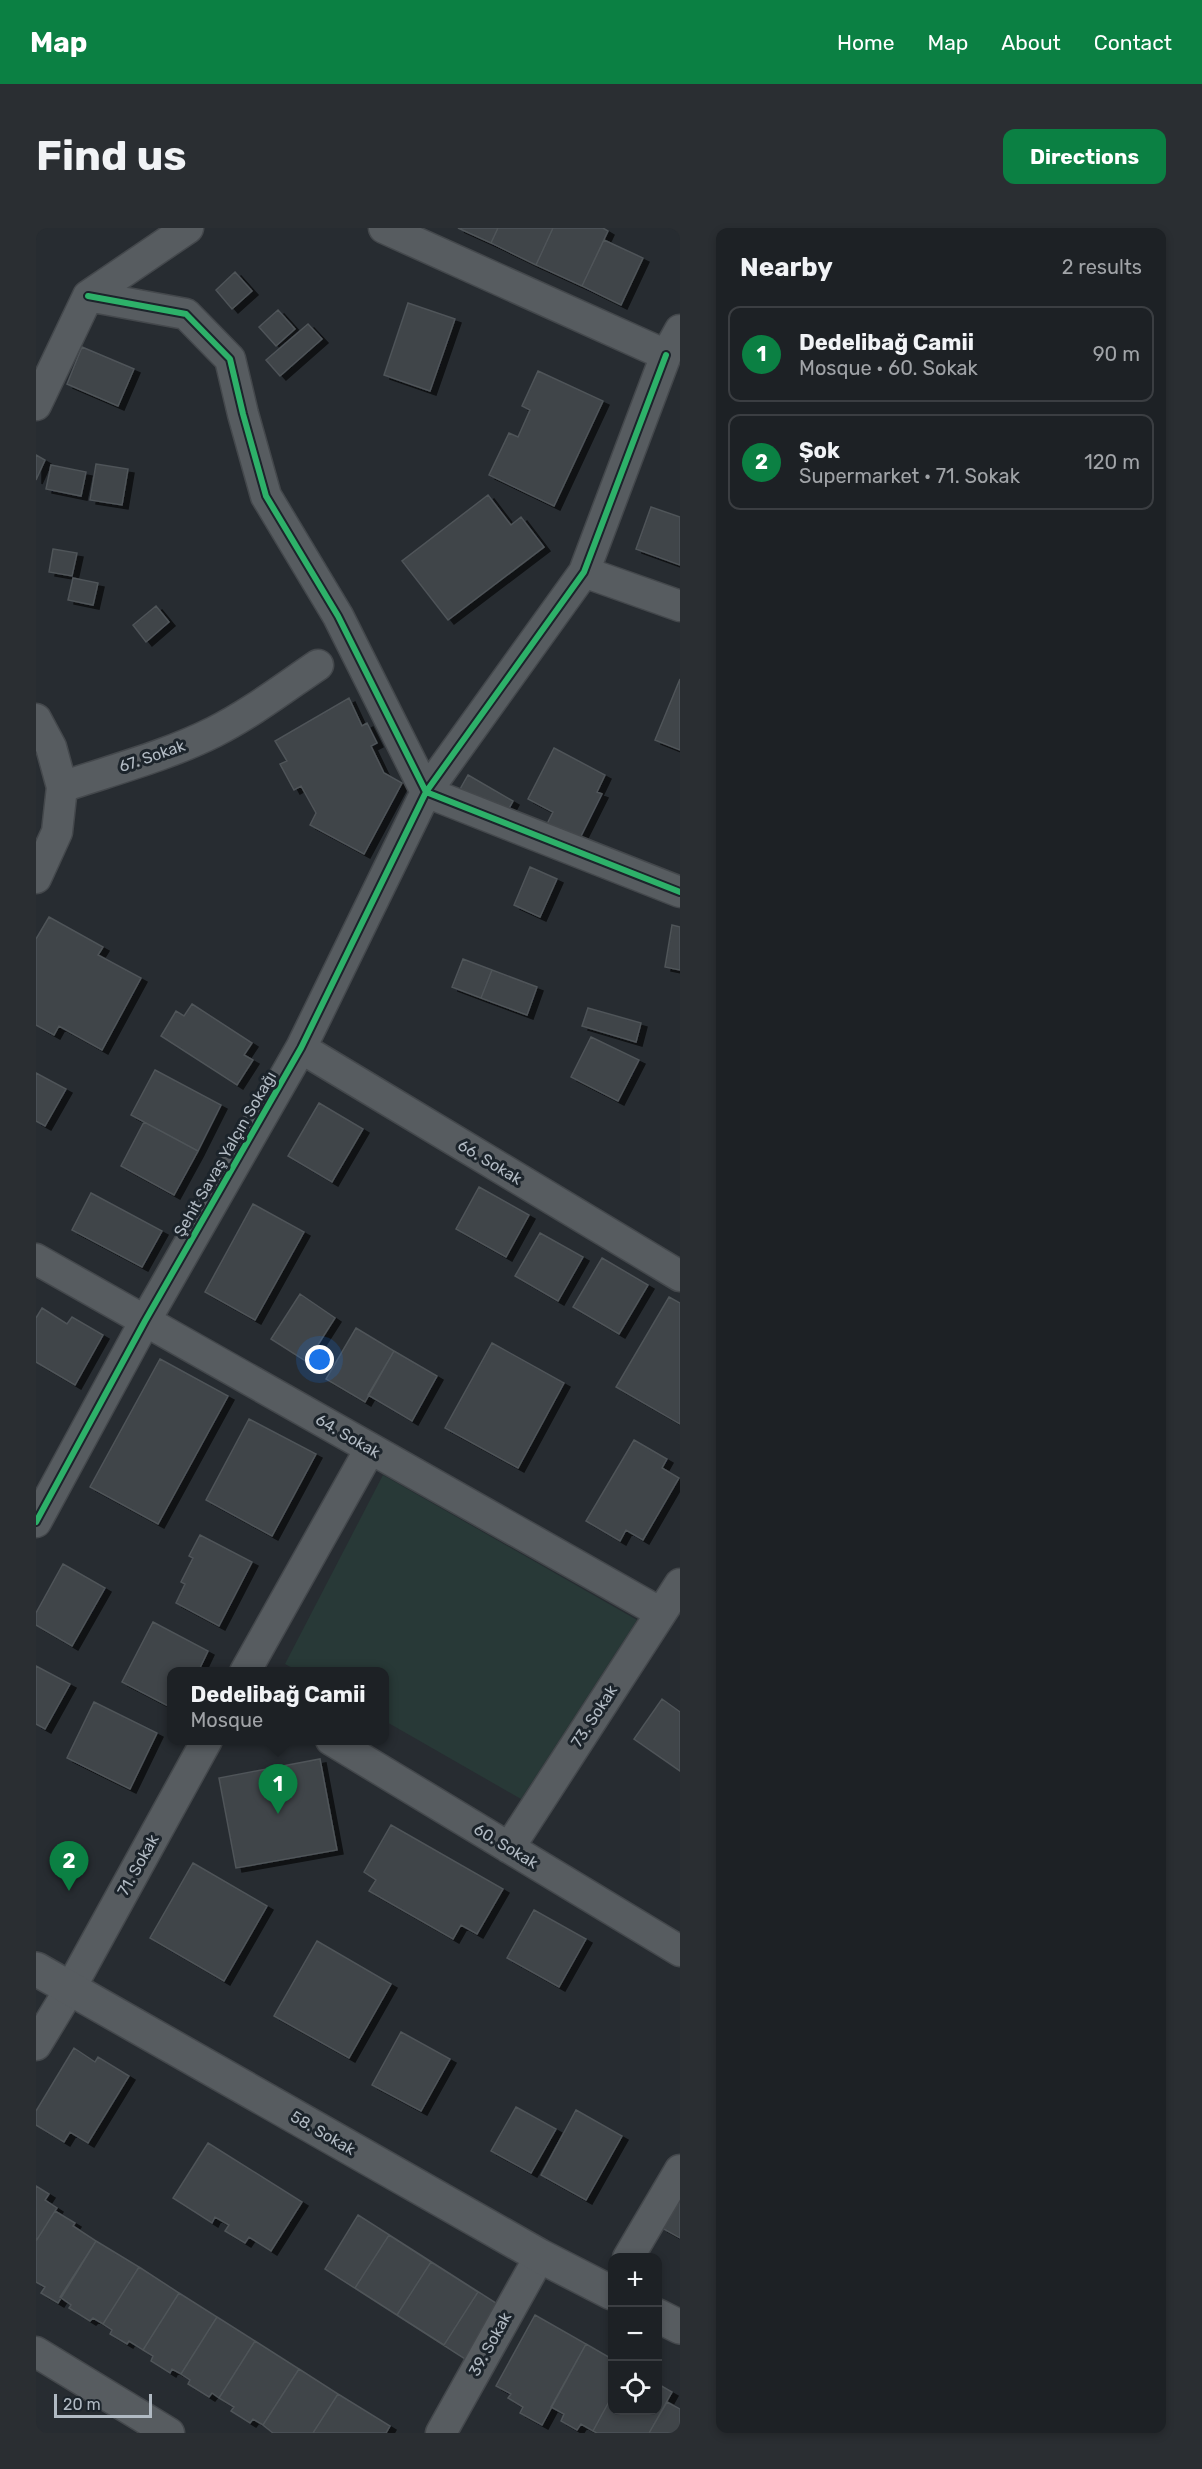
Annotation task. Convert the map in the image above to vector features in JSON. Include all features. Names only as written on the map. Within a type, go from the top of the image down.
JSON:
[{"type":"street","points":[[36,405],[88,297],[189,228]]},
{"type":"street","points":[[384,228],[673,342]]},
{"type":"street","points":[[88,297],[186,314],[230,359],[266,496],[338,616],[426,792],[680,892]]},
{"type":"street","name":"Şehit Savaş Yalçın Sokağı","points":[[36,1522],[145,1321],[301,1048],[426,792],[584,572],[673,342]]},
{"type":"street","points":[[584,572],[680,606]]},
{"type":"street","name":"67. Sokak","points":[[62,787],[188,744],[212,733],[236,720],[318,665]]},
{"type":"street","points":[[36,720],[51,747],[62,787],[57,832],[36,878]]},
{"type":"street","name":"66. Sokak","points":[[301,1048],[680,1276]]},
{"type":"street","name":"64. Sokak","points":[[36,1259],[661,1613]]},
{"type":"street","points":[[247,1667],[370,1449]]},
{"type":"street","name":"73. Sokak","points":[[509,1848],[680,1584]]},
{"type":"street","name":"71. Sokak","points":[[36,2045],[70,1989],[204,1745]]},
{"type":"street","name":"60. Sokak","points":[[339,1745],[680,1951]]},
{"type":"street","name":"58. Sokak","points":[[36,1969],[540,2256],[608,2288]]},
{"type":"street","points":[[631,2253],[680,2170]]},
{"type":"street","name":"39. Sokak","points":[[441,2433],[540,2256]]},
{"type":"street","points":[[662,2318],[680,2327]]},
{"type":"street","points":[[36,2352],[169,2433]]},
{"type":"shaded area","points":[[383,1475],[637,1620],[521,1799],[389,1723],[389,1667],[291,1667],[285,1664]]},
{"type":"building","points":[[458,228],[498,228],[491,243]]},
{"type":"building","points":[[498,228],[553,228],[536,265],[491,243]]},
{"type":"building","points":[[553,228],[603,228],[608,231],[582,286],[536,265]]},
{"type":"building","points":[[604,240],[643,258],[621,305],[582,286]]},
{"type":"building","points":[[235,272],[252,291],[232,309],[216,290]]},
{"type":"building","points":[[408,303],[455,319],[430,391],[384,375]]},
{"type":"building","points":[[278,310],[295,329],[276,346],[259,327]]},
{"type":"building","points":[[308,324],[322,339],[280,376],[266,360]]},
{"type":"building","points":[[82,347],[134,369],[118,406],[67,384]]},
{"type":"building","points":[[538,371],[603,401],[554,506],[489,475],[509,433],[518,437],[530,410],[522,406]]},
{"type":"building","points":[[36,455],[45,460],[36,480]]},
{"type":"building","points":[[96,464],[128,469],[122,505],[90,500]]},
{"type":"building","points":[[51,465],[86,472],[81,496],[46,489]]},
{"type":"building","points":[[488,495],[511,525],[521,517],[544,547],[448,620],[402,561]]},
{"type":"building","points":[[651,507],[680,517],[680,565],[636,549]]},
{"type":"building","points":[[53,549],[77,553],[72,576],[49,572]]},
{"type":"building","points":[[73,578],[98,583],[93,605],[68,600]]},
{"type":"building","points":[[156,606],[169,622],[146,642],[133,625]]},
{"type":"building","points":[[680,679],[680,750],[655,740]]},
{"type":"building","points":[[349,698],[362,726],[367,723],[377,743],[371,746],[384,773],[402,783],[364,854],[310,825],[316,813],[301,786],[294,790],[280,764],[287,761],[275,741]]},
{"type":"building","points":[[554,748],[605,775],[597,792],[602,794],[578,842],[546,826],[553,812],[528,799]]},
{"type":"building","points":[[468,775],[513,801],[500,825],[455,798]]},
{"type":"building","points":[[530,867],[557,879],[540,917],[514,905]]},
{"type":"building","points":[[49,917],[103,947],[98,955],[141,978],[102,1050],[59,1026],[54,1035],[36,1025],[36,939]]},
{"type":"building","points":[[672,925],[680,927],[680,970],[665,967]]},
{"type":"building","points":[[463,959],[492,970],[481,998],[452,987]]},
{"type":"building","points":[[492,970],[537,987],[527,1015],[481,998]]},
{"type":"building","points":[[192,1004],[252,1043],[244,1055],[253,1060],[237,1085],[161,1036],[176,1011],[184,1016]]},
{"type":"building","points":[[588,1008],[641,1023],[636,1042],[582,1026]]},
{"type":"building","points":[[591,1037],[639,1060],[618,1101],[571,1077]]},
{"type":"building","points":[[155,1070],[221,1105],[198,1151],[131,1115]]},
{"type":"building","points":[[36,1073],[66,1089],[45,1126],[36,1121]]},
{"type":"building","points":[[319,1103],[363,1129],[332,1182],[288,1156]]},
{"type":"building","points":[[144,1122],[198,1151],[174,1195],[121,1166]]},
{"type":"building","points":[[479,1187],[529,1215],[506,1257],[456,1229]]},
{"type":"building","points":[[91,1193],[162,1231],[142,1267],[72,1230]]},
{"type":"building","points":[[253,1204],[304,1232],[255,1320],[205,1292]]},
{"type":"building","points":[[540,1233],[583,1257],[558,1301],[515,1276]]},
{"type":"building","points":[[602,1258],[648,1285],[619,1334],[573,1307]]},
{"type":"building","points":[[300,1294],[335,1318],[307,1362],[271,1339]]},
{"type":"building","points":[[669,1297],[680,1303],[680,1424],[616,1387]]},
{"type":"building","points":[[42,1308],[67,1324],[72,1317],[103,1335],[75,1385],[36,1362],[36,1318]]},
{"type":"building","points":[[356,1328],[394,1351],[365,1402],[326,1379]]},
{"type":"building","points":[[492,1343],[564,1383],[518,1468],[445,1428]]},
{"type":"building","points":[[394,1351],[437,1376],[412,1421],[368,1395]]},
{"type":"building","points":[[160,1359],[228,1396],[158,1524],[90,1487]]},
{"type":"building","points":[[249,1419],[316,1454],[272,1536],[206,1500]]},
{"type":"building","points":[[634,1440],[667,1459],[662,1468],[679,1478],[643,1540],[626,1530],[620,1541],[586,1521]]},
{"type":"building","points":[[200,1535],[252,1562],[219,1626],[176,1603],[185,1584],[181,1582],[193,1558],[189,1556]]},
{"type":"building","points":[[63,1564],[105,1588],[72,1646],[36,1625],[36,1613]]},
{"type":"building","points":[[153,1622],[208,1651],[200,1667],[167,1667],[167,1705],[122,1682]]},
{"type":"building","points":[[36,1666],[70,1684],[45,1729],[36,1724]]},
{"type":"building","points":[[662,1699],[680,1712],[680,1771],[634,1739]]},
{"type":"building","points":[[94,1702],[157,1733],[130,1789],[67,1758]]},
{"type":"building","points":[[320,1759],[337,1850],[236,1868],[219,1778]]},
{"type":"building","points":[[391,1825],[503,1889],[477,1934],[461,1925],[453,1939],[369,1891],[376,1880],[364,1872]]},
{"type":"building","points":[[193,1863],[267,1906],[224,1981],[150,1938]]},
{"type":"building","points":[[534,1910],[586,1939],[559,1987],[507,1958]]},
{"type":"building","points":[[317,1941],[391,1984],[349,2058],[274,2016]]},
{"type":"building","points":[[401,2032],[450,2059],[421,2111],[372,2085]]},
{"type":"building","points":[[74,2048],[95,2062],[98,2057],[129,2076],[88,2143],[70,2132],[64,2142],[36,2125],[36,2111]]},
{"type":"building","points":[[516,2107],[556,2129],[531,2173],[491,2151]]},
{"type":"building","points":[[576,2110],[622,2136],[586,2200],[541,2175]]},
{"type":"building","points":[[208,2143],[302,2202],[271,2251],[249,2237],[245,2243],[225,2231],[229,2225],[215,2217],[212,2223],[173,2198]]},
{"type":"building","points":[[36,2186],[49,2194],[45,2200],[57,2208],[36,2241]]},
{"type":"building","points":[[680,2197],[680,2238],[662,2228]]},
{"type":"building","points":[[55,2211],[75,2223],[73,2226],[96,2241],[58,2303],[41,2293],[45,2287],[36,2282],[36,2241]]},
{"type":"building","points":[[358,2215],[499,2305],[465,2359],[325,2269]]},
{"type":"building","points":[[389,2235],[431,2262],[397,2315],[355,2288]]},
{"type":"building","points":[[96,2241],[139,2267],[103,2324],[93,2318],[90,2321],[69,2308],[71,2305],[60,2297]]},
{"type":"building","points":[[431,2262],[478,2292],[444,2345],[397,2315]]},
{"type":"building","points":[[139,2267],[179,2293],[143,2350],[129,2341],[127,2344],[110,2334],[112,2330],[103,2324]]},
{"type":"building","points":[[179,2293],[217,2317],[181,2374],[172,2369],[170,2373],[151,2361],[153,2356],[143,2350]]},
{"type":"building","points":[[535,2315],[586,2344],[542,2425],[520,2413],[523,2407],[508,2398],[511,2394],[496,2386]]},
{"type":"building","points":[[217,2317],[255,2341],[219,2398],[212,2393],[209,2397],[188,2384],[190,2380],[181,2374]]},
{"type":"building","points":[[255,2341],[299,2369],[263,2425],[253,2419],[250,2423],[231,2411],[234,2407],[219,2398]]},
{"type":"building","points":[[586,2344],[608,2357],[608,2403],[593,2431],[581,2424],[577,2430],[561,2421],[564,2414],[551,2407]]},
{"type":"building","points":[[299,2369],[338,2394],[313,2433],[273,2433],[263,2425]]},
{"type":"building","points":[[662,2386],[672,2392],[662,2410]]},
{"type":"building","points":[[338,2394],[390,2426],[386,2433],[313,2433]]},
{"type":"building","points":[[667,2402],[680,2409],[680,2433],[649,2433],[659,2415],[662,2415]]},
{"type":"building","points":[[608,2403],[608,2415],[659,2415],[649,2433],[597,2433],[593,2431]]},
{"type":"cycle path","points":[[88,296],[186,314],[230,359],[266,496],[338,616],[426,792],[680,892]]},
{"type":"cycle path","points":[[36,1522],[145,1321],[301,1048],[426,792],[584,572],[666,355]]},
{"type":"place","name":"Dedelibağ Camii","points":[[278,1814]]},
{"type":"place","name":"Şok","points":[[69,1891]]}]
